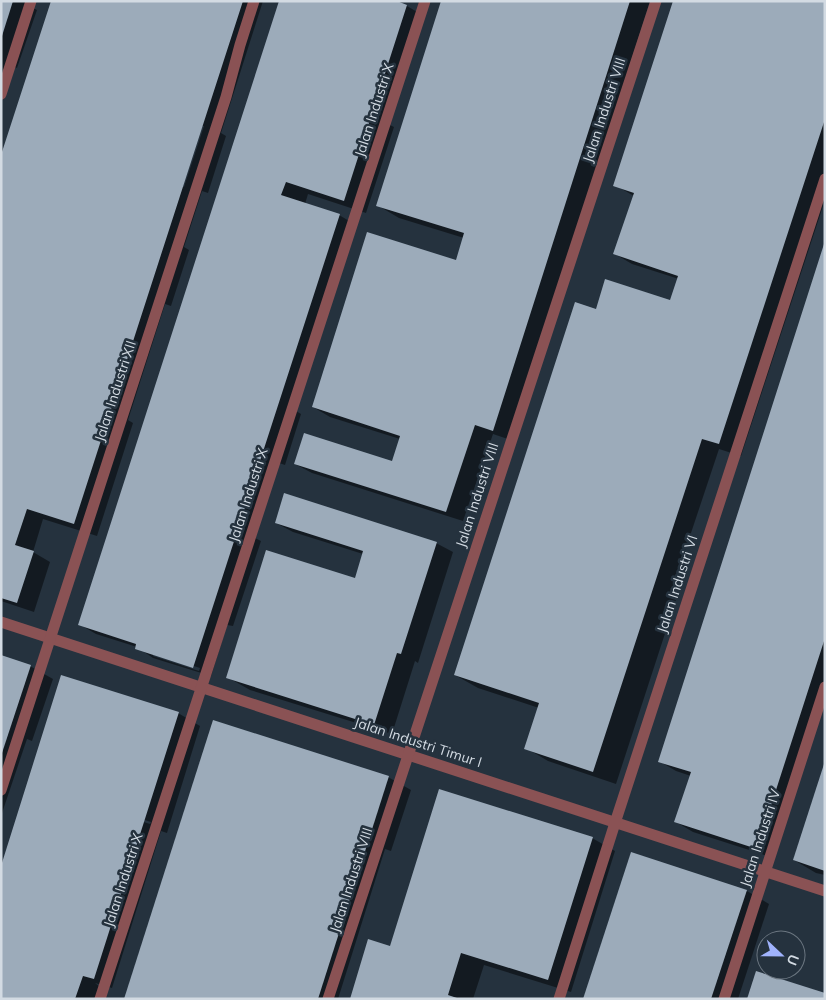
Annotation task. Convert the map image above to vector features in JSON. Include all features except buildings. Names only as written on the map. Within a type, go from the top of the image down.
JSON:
[{"type":"lane","points":[[1,94],[31,1]]},
{"type":"lane","name":"Jalan Industri XII","points":[[1,790],[226,97],[254,1]]},
{"type":"lane","name":"Jalan Industri X","points":[[100,999],[425,1]]},
{"type":"lane","name":"Jalan Industri VIII","points":[[328,999],[656,1]]},
{"type":"lane","name":"Jalan Industri VI","points":[[559,999],[825,179]]},
{"type":"lane","name":"Jalan Industri Timur I","points":[[1,622],[825,892]]},
{"type":"lane","name":"Jalan Industri IV","points":[[724,999],[825,687]]}]
